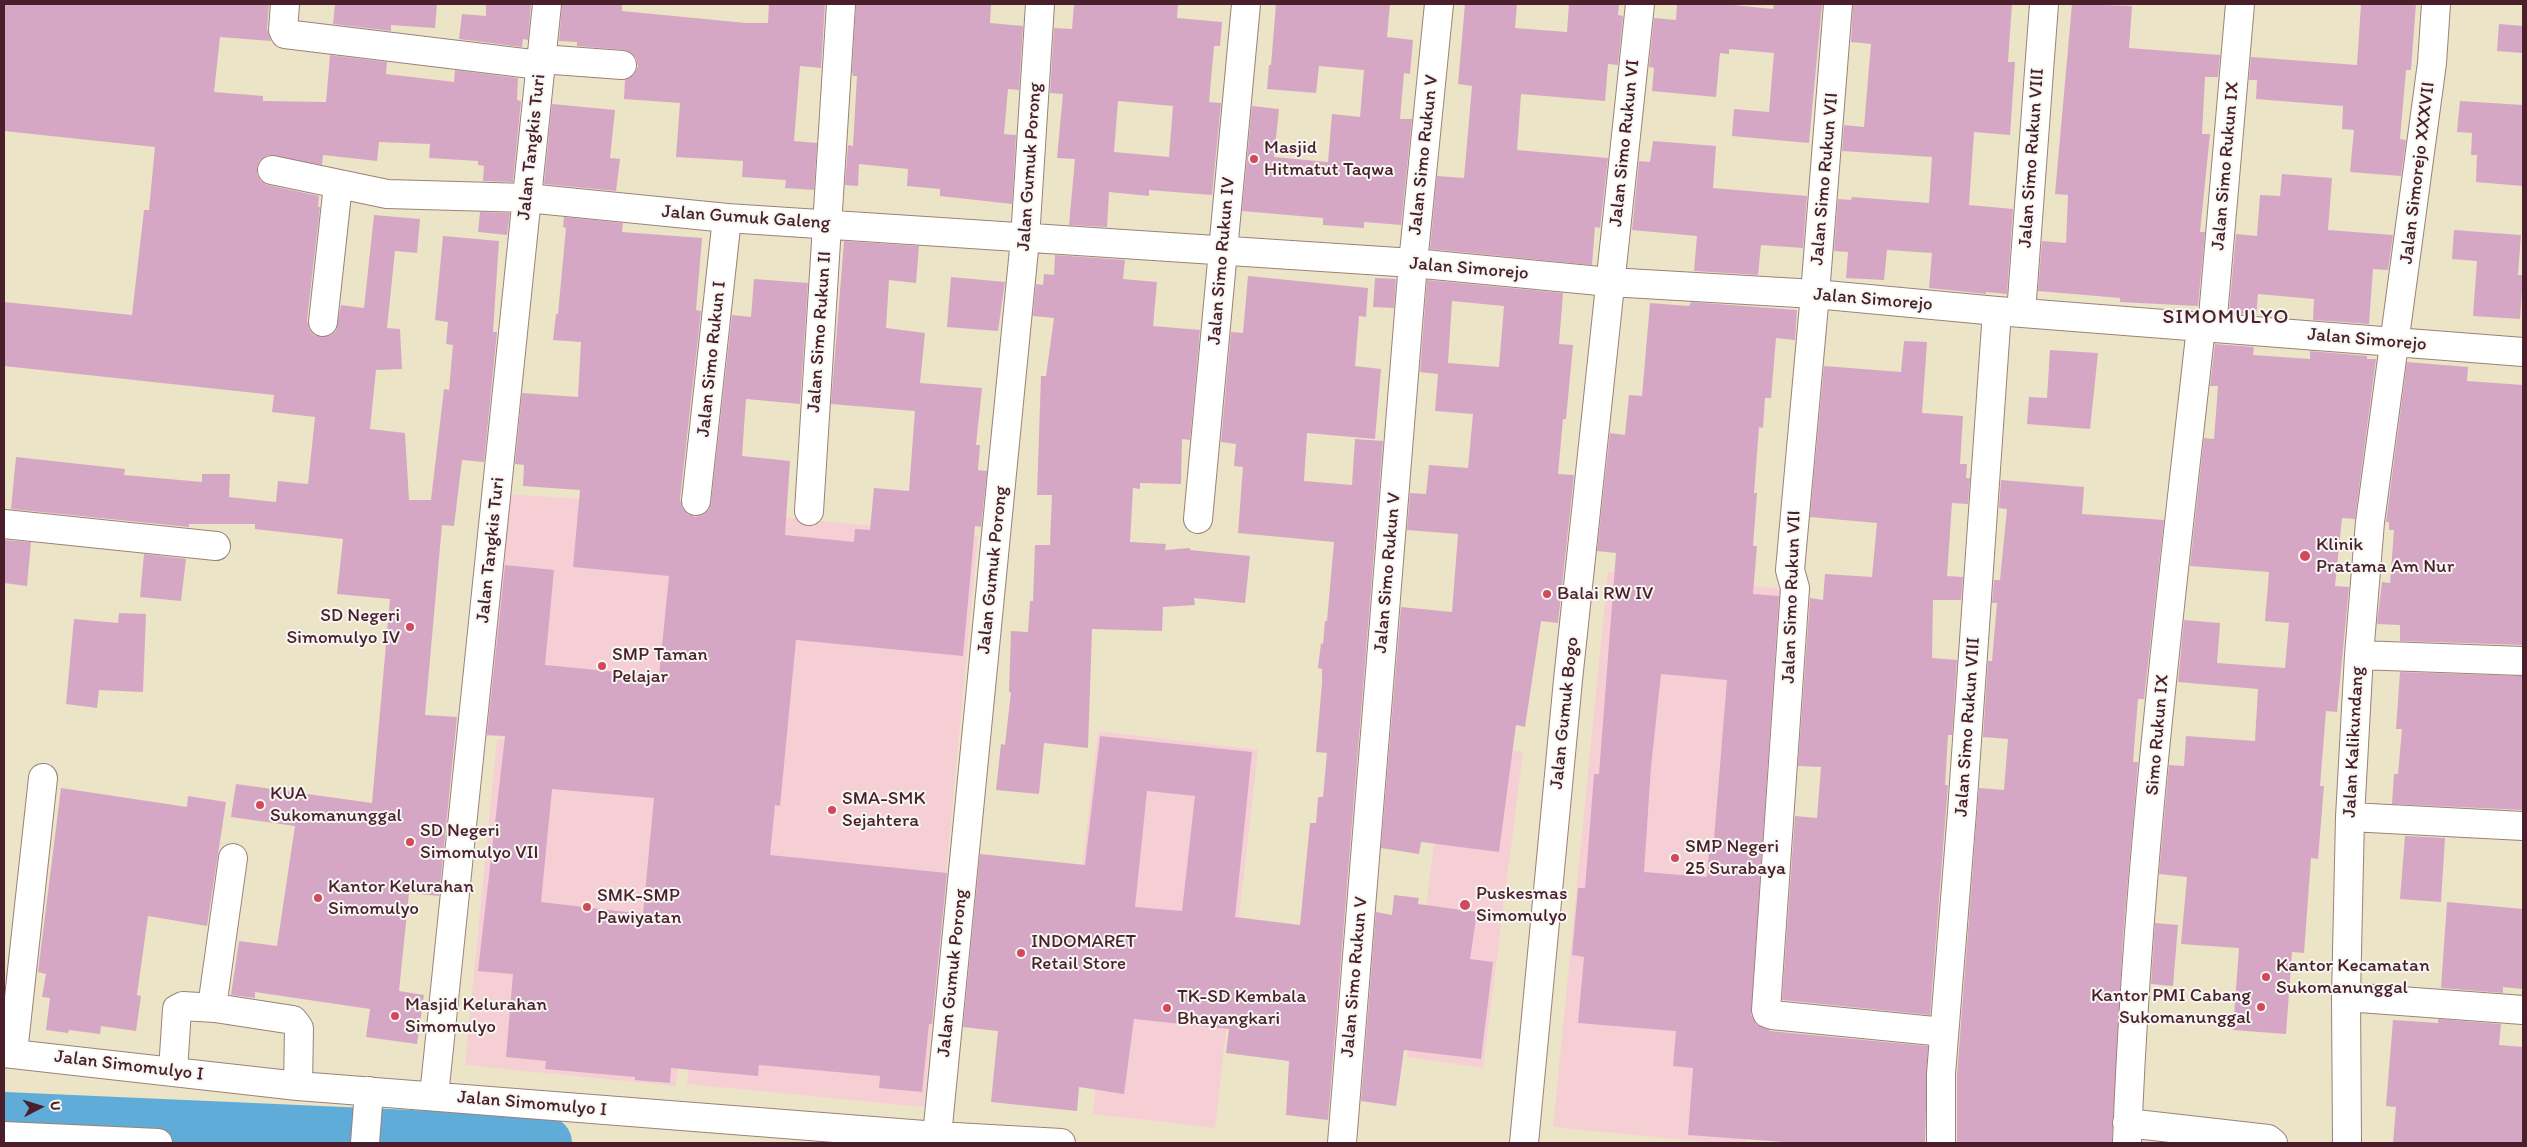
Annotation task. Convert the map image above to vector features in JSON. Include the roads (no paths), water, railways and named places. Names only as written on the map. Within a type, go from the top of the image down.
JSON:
[{"type":"street","points":[[285,4],[283,30],[285,34],[540,62],[622,65]]},
{"type":"street","name":"Jalan Tangkis Turi","points":[[434,1096],[547,4]]},
{"type":"street","name":"Jalan Simo Rukun II","points":[[809,511],[841,4]]},
{"type":"street","name":"Jalan Gumuk Porong","points":[[937,1136],[1025,239],[1040,4]]},
{"type":"street","name":"Jalan Simo Rukun IV","points":[[1198,519],[1246,4]]},
{"type":"street","name":"Jalan Simo Rukun V","points":[[1342,1143],[1413,263],[1439,4]]},
{"type":"street","name":"Jalan Simo Rukun VI","points":[[1610,282],[1640,4]]},
{"type":"street","name":"Jalan Simo Rukun VII","points":[[1838,4],[1815,294],[1790,570],[1795,588],[1766,1010],[1767,1013],[1772,1015],[1944,1032]]},
{"type":"street","name":"Jalan Simo Rukun VIII","points":[[1942,1143],[1941,1074],[1944,1032],[2009,312],[2044,4]]},
{"type":"street","name":"Jalan Simo Rukun IX","points":[[2207,328],[2240,4]]},
{"type":"street","name":"Jalan Simorejo XXXVII","points":[[2396,342],[2432,63],[2436,4]]},
{"type":"street","name":"Jalan Gumuk Galeng","points":[[272,170],[338,186],[387,194],[527,198],[727,218],[1025,239],[1223,250]]},
{"type":"street","points":[[323,322],[338,186]]},
{"type":"street","name":"Jalan Simo Rukun I","points":[[696,501],[727,218]]},
{"type":"street","name":"Jalan Simorejo","points":[[1223,250],[1413,263],[1610,282],[1815,294],[2009,312],[2523,352]]},
{"type":"street","name":"Jalan Gumuk Bogo","points":[[1524,1143],[1568,680],[1610,282]]},
{"type":"street","name":"Simo Rukun IX","points":[[2127,1133],[2132,1017],[2168,623],[2207,328]]},
{"type":"street","name":"Jalan Kalikundang","points":[[2347,1143],[2346,997],[2350,817],[2359,655],[2370,522],[2396,342]]},
{"type":"street","points":[[4,524],[216,546]]},
{"type":"street","points":[[2359,655],[2523,661]]},
{"type":"street","points":[[8,1053],[42,778]]},
{"type":"street","points":[[2350,817],[2523,826]]},
{"type":"street","points":[[215,1008],[213,1000],[233,858]]},
{"type":"street","points":[[2346,997],[2523,1010]]},
{"type":"street","points":[[173,1071],[177,1009],[183,1006],[215,1008],[293,1020],[299,1028],[298,1086]]},
{"type":"street","name":"Jalan Simomulyo I","points":[[8,1053],[298,1086],[368,1101],[434,1096],[937,1136],[1061,1143]]},
{"type":"street","points":[[365,1143],[368,1101]]},
{"type":"street","points":[[2127,1133],[2268,1139],[2273,1143]]},
{"type":"street","points":[[4,1136],[158,1143]]},
{"type":"waterway","points":[[4,1119],[545,1143]]},
{"type":"place","name":"Masjid Hitmatut Taqwa","points":[[1254,159]]},
{"type":"place","name":"Klinik Pratama Am Nur","points":[[2305,556]]},
{"type":"place","name":"Balai RW IV","points":[[1547,594]]},
{"type":"place","name":"SD Negeri Simomulyo IV","points":[[410,627]]},
{"type":"place","name":"SMP Taman Pelajar","points":[[602,666]]},
{"type":"place","name":"KUA Sukomanunggal","points":[[260,805]]},
{"type":"place","name":"SMA-SMK Sejahtera","points":[[832,810]]},
{"type":"place","name":"SD Negeri Simomulyo VII","points":[[410,842]]},
{"type":"place","name":"SMP Negeri 25 Surabaya","points":[[1675,858]]},
{"type":"place","name":"Kantor Kelurahan Simomulyo","points":[[318,898]]},
{"type":"place","name":"Puskesmas Simomulyo","points":[[1465,905]]},
{"type":"place","name":"SMK-SMP Pawiyatan","points":[[587,907]]},
{"type":"place","name":"INDOMARET Retail Store","points":[[1021,953]]},
{"type":"place","name":"Kantor Kecamatan Sukomanunggal","points":[[2266,977]]},
{"type":"place","name":"Kantor PMI Cabang Sukomanunggal","points":[[2261,1007]]},
{"type":"place","name":"TK-SD Kembala Bhayangkari","points":[[1167,1008]]},
{"type":"place","name":"Masjid Kelurahan Simomulyo","points":[[395,1016]]},
{"type":"district","name":"SIMOMULYO","points":[[2226,318]]}]
